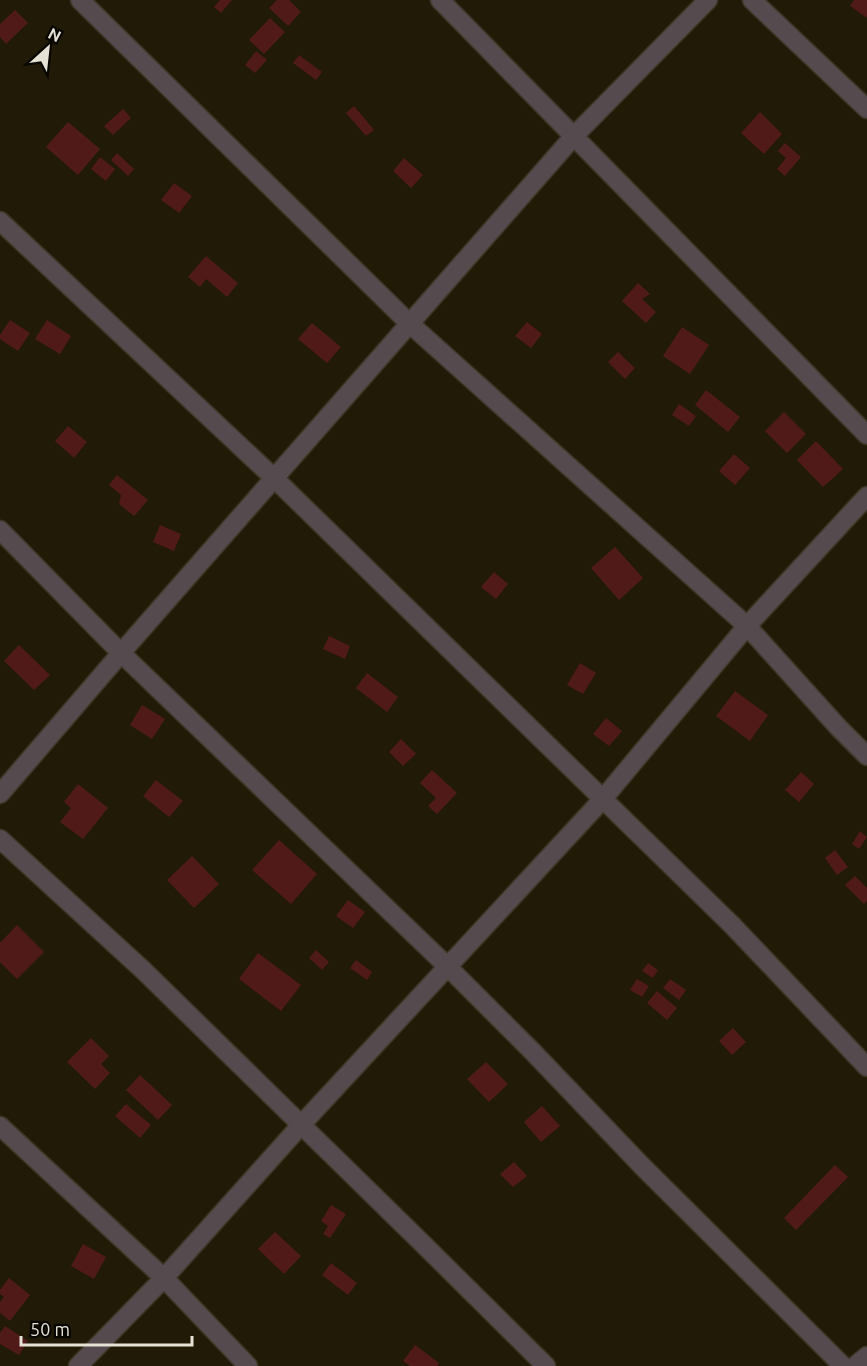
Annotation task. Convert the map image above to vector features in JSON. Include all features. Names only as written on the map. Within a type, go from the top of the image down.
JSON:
[{"type":"street","points":[[80,0],[409,323],[747,626],[867,756]]},
{"type":"street","points":[[440,0],[867,435]]},
{"type":"street","points":[[0,794],[574,136],[708,0]]},
{"type":"street","points":[[752,0],[867,109]]},
{"type":"street","points":[[0,221],[274,478],[732,925],[867,1067]]},
{"type":"street","points":[[78,1366],[164,1278],[301,1125],[602,800],[747,626],[867,496]]},
{"type":"street","points":[[0,530],[121,653],[447,966],[642,1166],[843,1366]]},
{"type":"street","points":[[0,839],[143,970],[546,1366]]},
{"type":"street","points":[[0,1126],[164,1278],[248,1366]]},
{"type":"street","points":[[855,1366],[867,1356]]},
{"type":"building","points":[[220,0],[232,0],[221,13],[214,7]]},
{"type":"building","points":[[277,0],[289,0],[301,12],[288,26],[269,8]]},
{"type":"building","points":[[854,0],[867,0],[867,18],[850,6]]},
{"type":"building","points":[[15,10],[28,23],[6,44],[0,37],[0,24]]},
{"type":"building","points":[[270,18],[285,32],[264,54],[249,40]]},
{"type":"building","points":[[256,51],[267,60],[255,73],[245,65]]},
{"type":"building","points":[[299,55],[322,72],[316,80],[293,63]]},
{"type":"building","points":[[354,106],[374,130],[366,136],[346,113]]},
{"type":"building","points":[[123,109],[131,118],[113,135],[104,126]]},
{"type":"building","points":[[760,112],[782,134],[764,154],[741,133]]},
{"type":"building","points":[[68,122],[100,149],[78,175],[46,147]]},
{"type":"building","points":[[785,143],[801,157],[785,176],[777,169],[786,158],[778,151]]},
{"type":"building","points":[[117,153],[134,169],[128,176],[111,160]]},
{"type":"building","points":[[100,157],[115,169],[106,181],[91,169]]},
{"type":"building","points":[[404,158],[423,175],[411,188],[393,171]]},
{"type":"building","points":[[174,183],[192,196],[179,213],[161,200]]},
{"type":"building","points":[[206,256],[238,283],[227,297],[206,279],[200,287],[188,277]]},
{"type":"building","points":[[638,283],[650,294],[642,299],[656,312],[646,323],[622,301]]},
{"type":"building","points":[[10,320],[30,333],[18,351],[0,339],[0,335]]},
{"type":"building","points":[[47,320],[71,336],[60,354],[35,339]]},
{"type":"building","points":[[527,322],[542,334],[531,348],[515,336]]},
{"type":"building","points":[[312,323],[341,347],[327,363],[298,339]]},
{"type":"building","points":[[682,327],[709,345],[690,374],[663,356]]},
{"type":"building","points":[[618,352],[635,368],[625,379],[608,362]]},
{"type":"building","points":[[706,390],[740,417],[728,432],[695,405]]},
{"type":"building","points":[[679,404],[696,416],[689,426],[672,415]]},
{"type":"building","points":[[784,412],[806,434],[787,453],[765,431]]},
{"type":"building","points":[[68,426],[87,442],[74,458],[55,441]]},
{"type":"building","points":[[816,441],[843,469],[823,487],[797,460]]},
{"type":"building","points":[[734,454],[750,468],[735,485],[719,471]]},
{"type":"building","points":[[117,475],[148,500],[134,516],[119,504],[121,495],[109,485]]},
{"type":"building","points":[[160,525],[181,534],[174,551],[153,542]]},
{"type":"building","points":[[615,547],[643,578],[619,600],[591,568]]},
{"type":"building","points":[[494,572],[508,584],[496,599],[481,587]]},
{"type":"building","points":[[329,636],[350,646],[345,659],[323,649]]},
{"type":"building","points":[[19,645],[50,675],[34,690],[4,661]]},
{"type":"building","points":[[580,663],[596,673],[583,694],[567,685]]},
{"type":"building","points":[[367,673],[398,697],[387,712],[356,688]]},
{"type":"building","points":[[735,691],[768,715],[750,741],[716,716]]},
{"type":"building","points":[[142,705],[165,719],[152,739],[130,725]]},
{"type":"building","points":[[606,718],[622,731],[609,746],[593,734]]},
{"type":"building","points":[[401,739],[416,754],[403,766],[389,752]]},
{"type":"building","points":[[432,770],[457,793],[437,814],[428,806],[436,798],[420,783]]},
{"type":"building","points":[[801,772],[814,784],[799,802],[785,790]]},
{"type":"building","points":[[156,780],[183,801],[169,817],[143,796]]},
{"type":"building","points":[[78,784],[108,808],[83,839],[60,822],[71,808],[64,802]]},
{"type":"building","points":[[860,831],[867,837],[859,849],[852,844]]},
{"type":"building","points":[[279,840],[317,874],[291,904],[252,870]]},
{"type":"building","points":[[835,850],[848,867],[837,875],[825,858]]},
{"type":"building","points":[[192,856],[219,884],[194,908],[167,880]]},
{"type":"building","points":[[855,876],[867,888],[867,901],[864,904],[845,885]]},
{"type":"building","points":[[348,900],[365,912],[353,928],[336,916]]},
{"type":"building","points":[[17,925],[44,952],[17,979],[0,962],[0,943]]},
{"type":"building","points":[[316,950],[329,962],[322,970],[309,958]]},
{"type":"building","points":[[258,953],[301,985],[281,1011],[239,979]]},
{"type":"building","points":[[356,960],[372,972],[367,980],[350,968]]},
{"type":"building","points":[[648,963],[658,970],[653,978],[642,971]]},
{"type":"building","points":[[637,979],[649,986],[642,997],[630,990]]},
{"type":"building","points":[[670,979],[686,990],[679,1000],[663,988]]},
{"type":"building","points":[[657,991],[677,1008],[667,1020],[647,1003]]},
{"type":"building","points":[[733,1028],[746,1042],[732,1055],[719,1041]]},
{"type":"building","points":[[91,1038],[109,1056],[101,1064],[110,1073],[95,1089],[67,1062]]},
{"type":"building","points":[[486,1062],[508,1084],[489,1102],[467,1079]]},
{"type":"building","points":[[140,1075],[172,1105],[158,1120],[126,1090]]},
{"type":"building","points":[[126,1104],[151,1125],[140,1138],[115,1116]]},
{"type":"building","points":[[542,1106],[560,1126],[541,1142],[524,1122]]},
{"type":"building","points":[[514,1162],[527,1176],[513,1187],[500,1174]]},
{"type":"building","points":[[835,1165],[848,1177],[796,1230],[784,1218]]},
{"type":"building","points":[[331,1205],[346,1214],[330,1238],[323,1234],[328,1226],[321,1221]]},
{"type":"building","points":[[275,1232],[301,1256],[284,1274],[258,1249]]},
{"type":"building","points":[[83,1244],[106,1257],[94,1279],[71,1266]]},
{"type":"building","points":[[331,1263],[357,1283],[348,1295],[322,1275]]},
{"type":"building","points":[[9,1278],[30,1295],[10,1321],[0,1313],[0,1302],[4,1297],[0,1294],[0,1290]]},
{"type":"building","points":[[5,1326],[28,1341],[19,1355],[0,1344],[0,1333]]},
{"type":"building","points":[[415,1345],[439,1363],[437,1366],[410,1366],[403,1361]]}]
